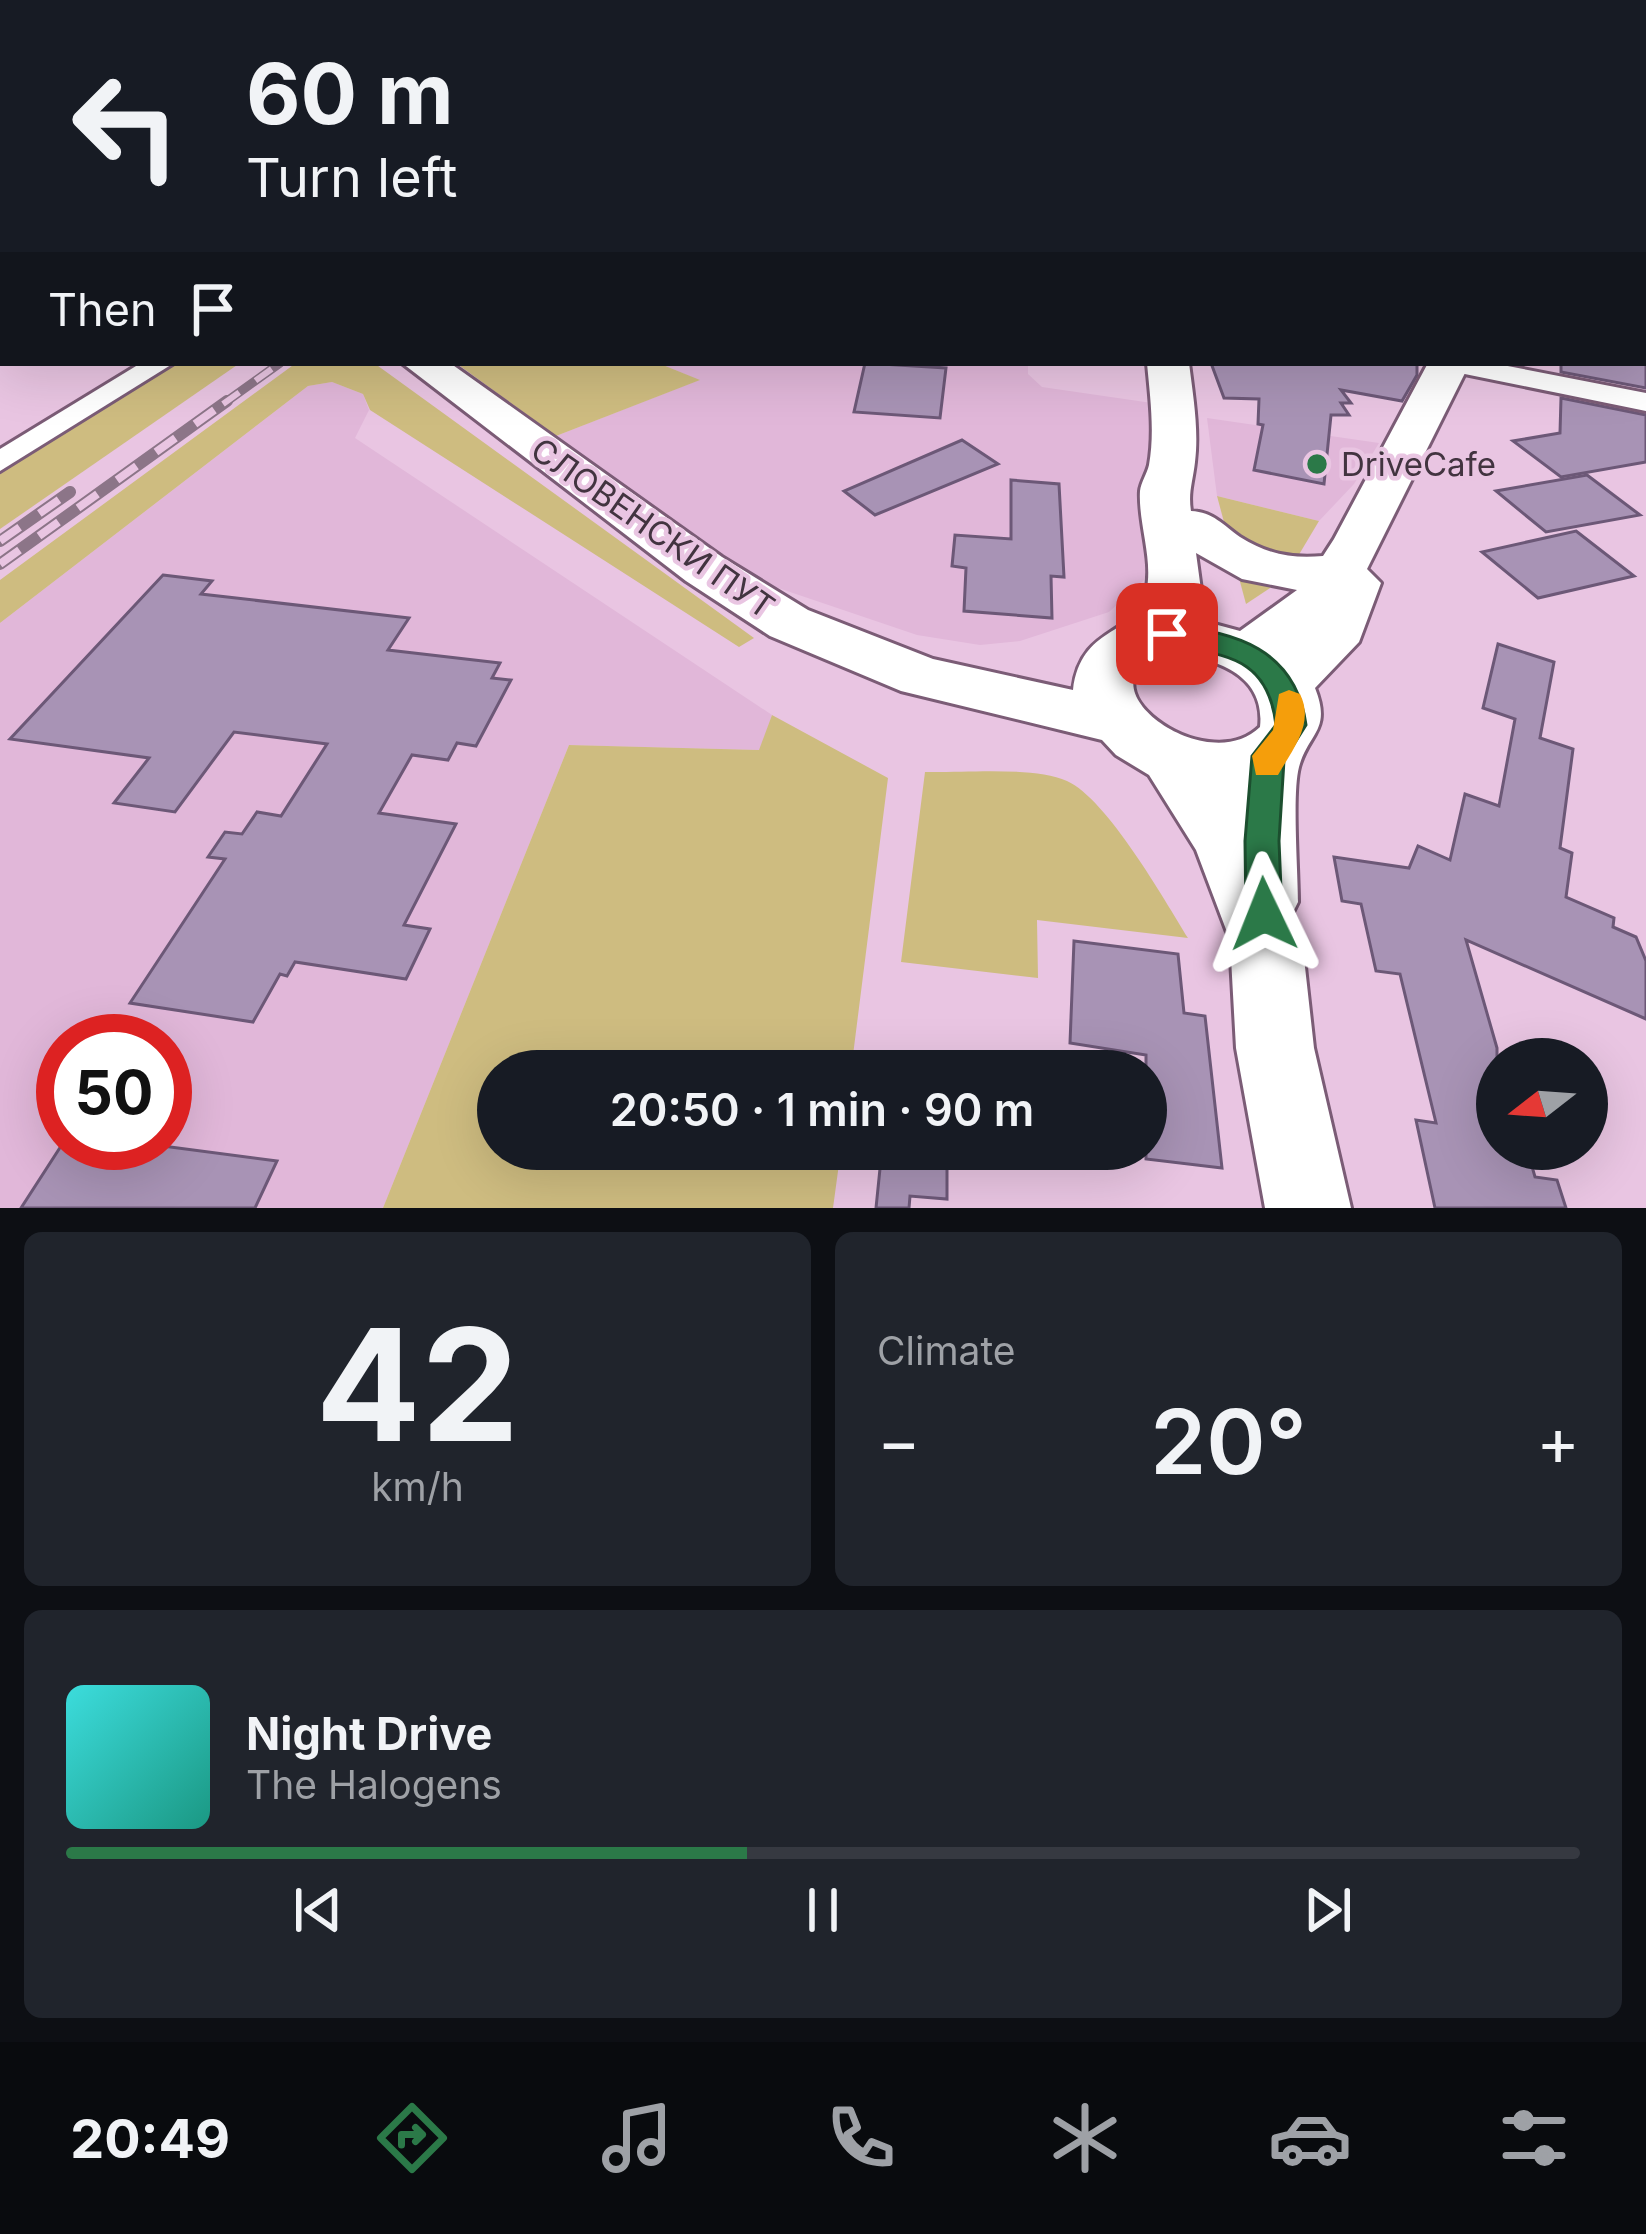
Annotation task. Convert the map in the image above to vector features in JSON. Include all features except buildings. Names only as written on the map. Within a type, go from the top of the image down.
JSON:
[{"type":"main road","points":[[1168,366],[1174,413],[1172,465],[1164,488],[1174,590],[1166,610],[1122,674],[1134,739],[1172,759],[1217,767],[1268,756],[1283,742],[1291,725],[1291,706],[1254,663],[1211,597],[1186,484],[1172,465]]},
{"type":"main road","points":[[1122,674],[1181,634],[1254,663],[1339,628],[1354,585],[1349,555],[1447,366]]},
{"type":"main road","name":"СЛОВЕНСКИ ПУТ","points":[[442,377],[745,598],[819,637],[966,689],[1122,674]]},
{"type":"main road","points":[[1195,525],[1221,549],[1256,567],[1298,575],[1349,555]]},
{"type":"main road","points":[[1268,756],[1262,841],[1275,1048],[1309,1208]]},
{"type":"main road","points":[[1172,759],[1226,842],[1266,940]]},
{"type":"street","points":[[0,462],[155,366]]},
{"type":"street","points":[[1464,366],[1646,402]]},
{"type":"shaded area","points":[[167,366],[236,366],[0,529],[0,473]]},
{"type":"shaded area","points":[[292,366],[378,366],[754,638],[739,647],[370,410],[363,394],[332,382],[308,386],[0,623],[0,580]]},
{"type":"shaded area","points":[[460,366],[665,366],[700,380],[556,436]]},
{"type":"shaded area","points":[[665,366],[1028,366],[1028,374],[1042,387],[1152,403],[1148,457],[1152,550],[1144,580],[1109,612],[1020,641],[980,645],[917,635],[752,579],[556,436],[699,380]]},
{"type":"shaded area","points":[[332,382],[363,394],[369,410],[355,438],[772,715],[760,750],[569,745],[383,1208],[0,1208],[0,623],[308,386]]},
{"type":"shaded area","points":[[1207,418],[1379,443],[1354,484],[1319,521],[1217,496]]},
{"type":"shaded area","points":[[1217,496],[1319,521],[1285,578],[1246,604]]},
{"type":"shaded area","points":[[772,715],[888,778],[854,1050],[477,1050],[477,1170],[838,1170],[833,1208],[383,1208],[569,745],[759,750]]},
{"type":"shaded area","points":[[925,772],[1053,776],[1083,791],[1117,828],[1188,938],[1037,920],[1038,978],[901,962]]},
{"type":"railway","points":[[223,404],[276,366]]},
{"type":"railway","points":[[0,564],[227,401]]},
{"type":"railway","points":[[0,541],[70,492]]},
{"type":"slow traffic","points":[[1267,766],[1268,756],[1288,734],[1289,701]]},
{"type":"place","name":"DriveCafe","points":[[1317,464]]},
{"type":"route","points":[[1167,634],[1209,638],[1246,654],[1275,677],[1291,706],[1288,734],[1268,756],[1262,841],[1264,914]]}]
